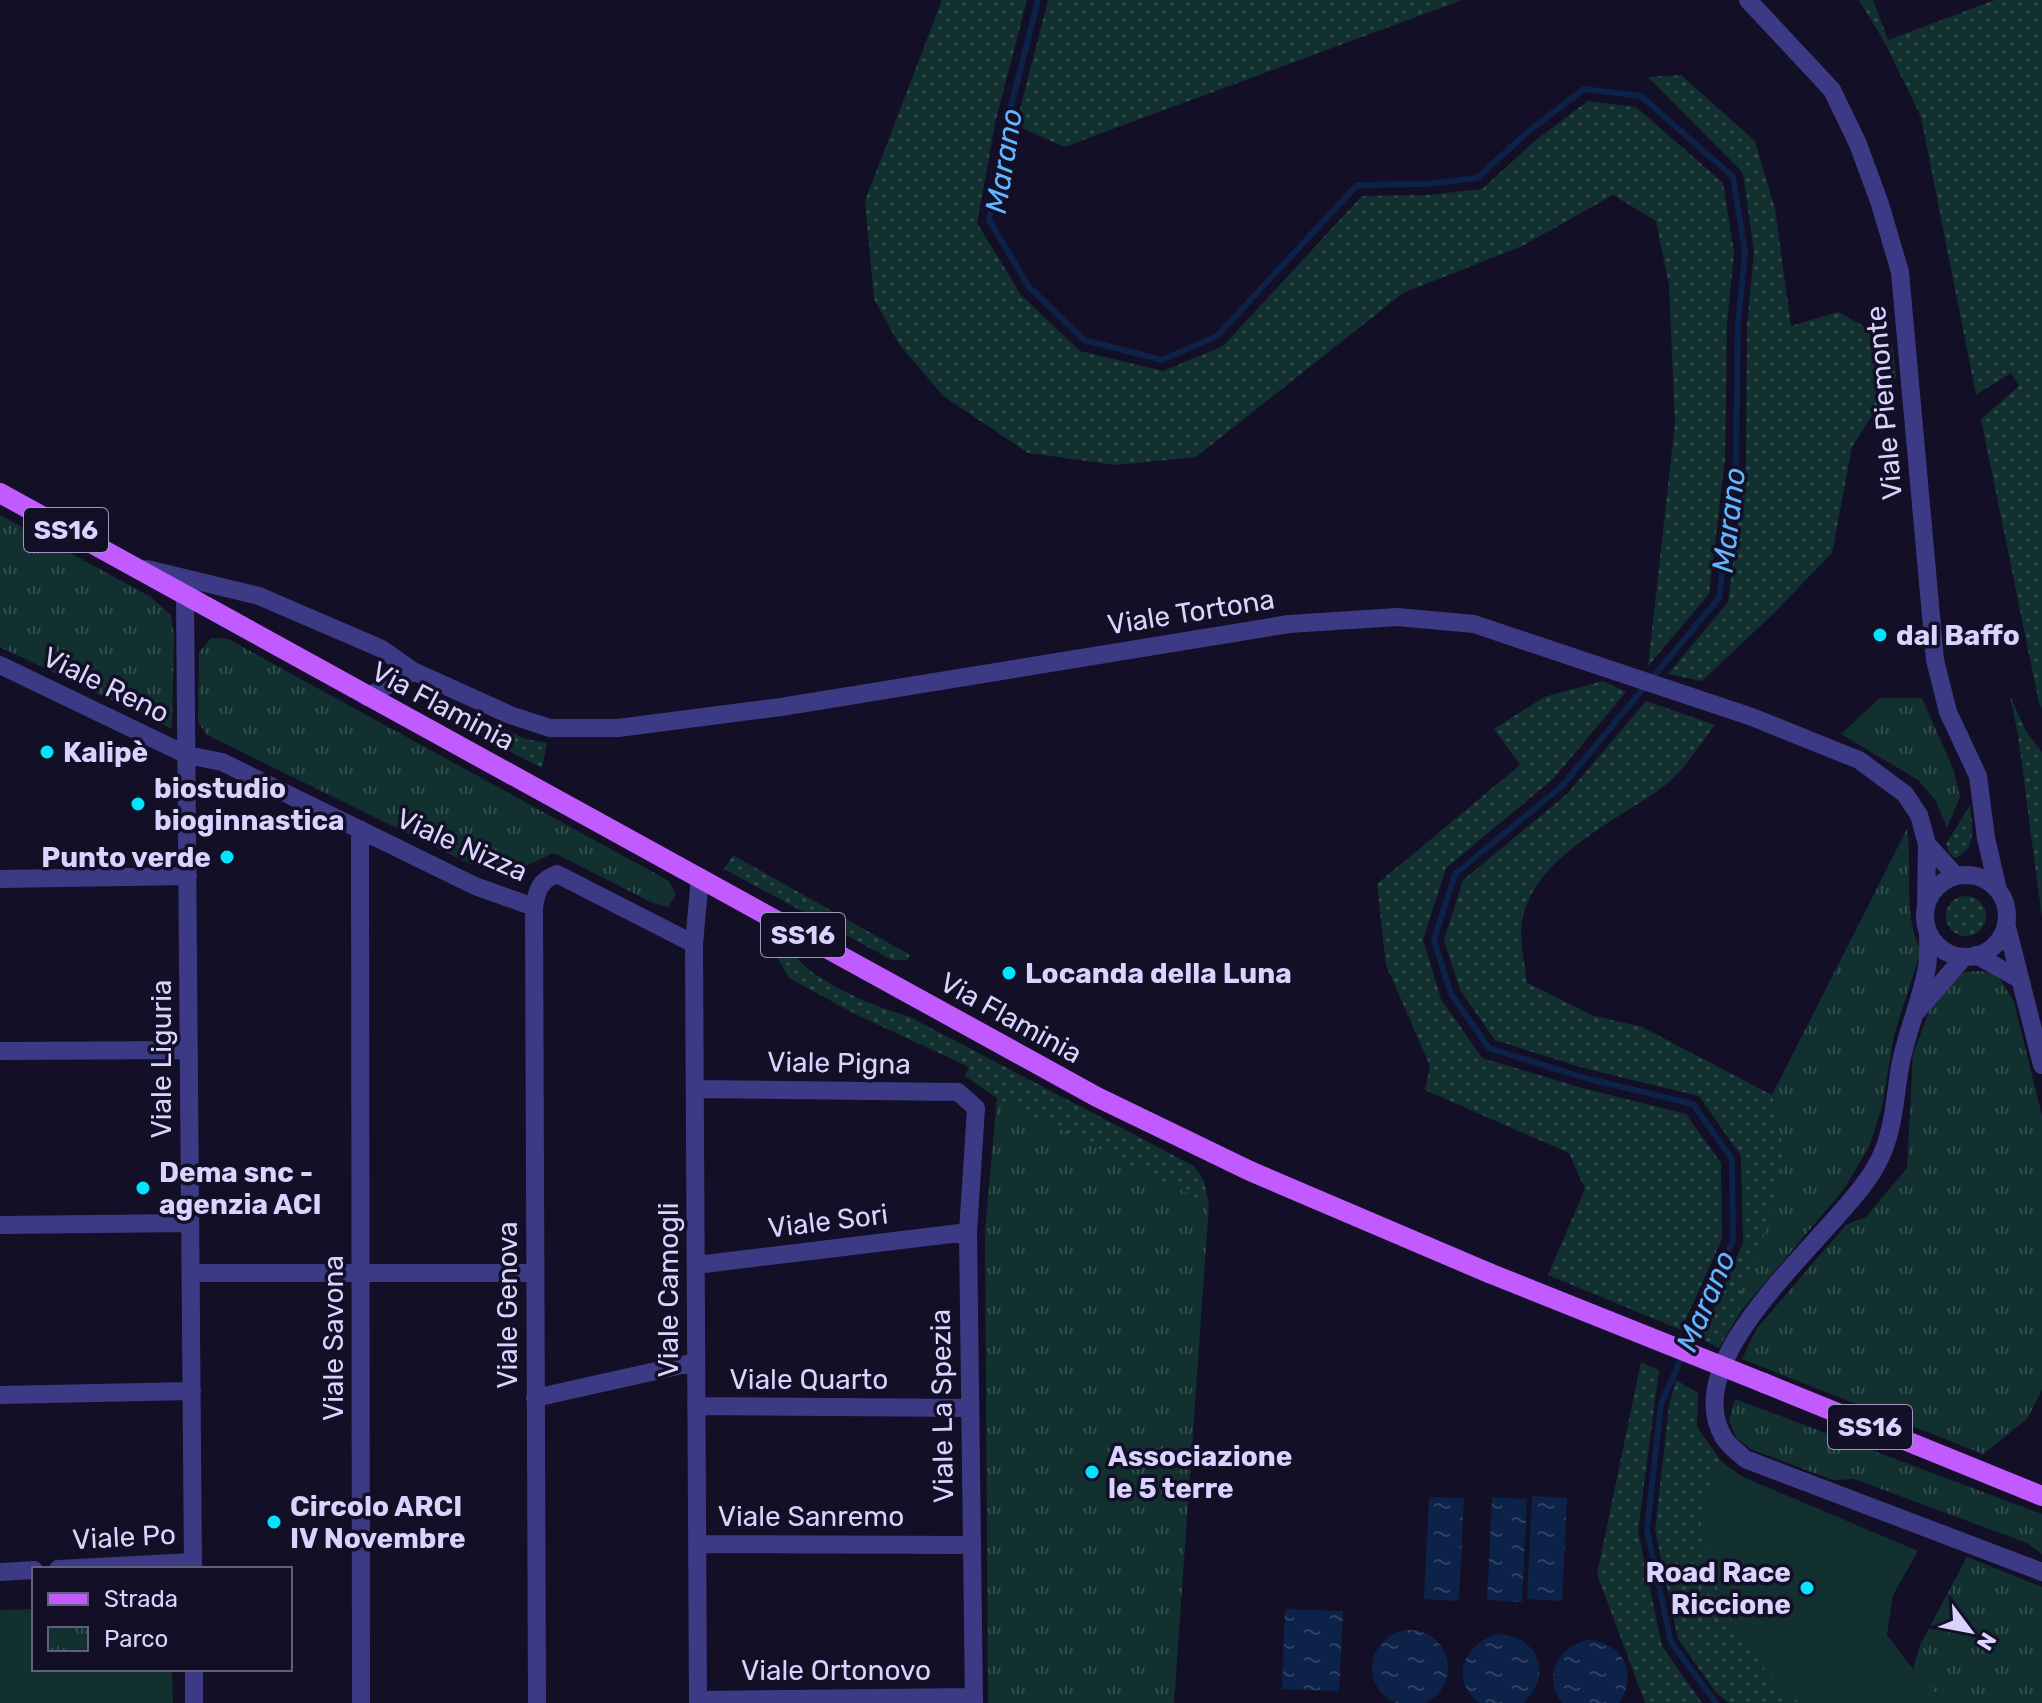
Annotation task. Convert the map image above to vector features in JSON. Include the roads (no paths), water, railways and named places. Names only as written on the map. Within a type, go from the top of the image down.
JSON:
[{"type":"main road","name":"Via Flaminia","points":[[0,493],[1097,1097],[1250,1171],[1489,1273],[2042,1496]]},
{"type":"street","name":"Viale Piemonte","points":[[1748,0],[1832,90],[1858,144],[1900,272],[1935,660],[1948,712],[1978,776],[1986,838],[1998,890]]},
{"type":"street","name":"Viale Tortona","points":[[132,566],[259,596],[382,649],[413,671],[510,715],[550,728],[618,728],[781,707],[1289,624],[1397,617],[1474,624],[1752,717],[1859,760],[1905,794],[1919,815],[1927,844],[1926,908]]},
{"type":"street","name":"Viale Liguria","points":[[185,596],[193,1565]]},
{"type":"street","name":"Viale Reno","points":[[0,665],[187,755]]},
{"type":"street","points":[[367,697],[413,671]]},
{"type":"street","name":"Viale Nizza","points":[[187,755],[222,762],[475,886],[534,907],[544,879],[557,874],[694,944]]},
{"type":"street","name":"Viale Savona","points":[[360,829],[361,1703]]},
{"type":"street","points":[[1986,838],[1962,875],[1937,887],[1926,908],[1928,964],[1900,1065],[1890,1136],[1875,1167],[1854,1197],[1741,1329],[1718,1377],[1714,1408],[1724,1438],[1745,1459],[2042,1572]]},
{"type":"street","name":"Viale Tortona","points":[[1927,844],[1962,875]]},
{"type":"street","points":[[1962,875],[1990,882],[2004,900],[2006,923],[2042,1065]]},
{"type":"street","points":[[0,879],[188,876]]},
{"type":"street","name":"Viale Camogli","points":[[698,1701],[694,944],[700,877]]},
{"type":"street","name":"Viale Genova","points":[[534,907],[537,1703]]},
{"type":"street","points":[[1916,1012],[1970,956],[1996,944],[2006,923]]},
{"type":"street","points":[[1928,931],[1942,949],[1970,956],[2019,979]]},
{"type":"street","points":[[0,1051],[189,1050]]},
{"type":"street","name":"Viale Pigna","points":[[695,1089],[958,1092],[976,1108]]},
{"type":"street","name":"Viale La Spezia","points":[[974,1700],[968,1232],[976,1108]]},
{"type":"street","points":[[0,1225],[190,1223]]},
{"type":"street","name":"Viale Sori","points":[[696,1265],[968,1232]]},
{"type":"street","points":[[191,1273],[535,1273]]},
{"type":"street","points":[[535,1398],[696,1362]]},
{"type":"street","points":[[0,1395],[192,1391]]},
{"type":"street","name":"Viale Quarto","points":[[696,1406],[970,1408]]},
{"type":"street","name":"Viale Sanremo","points":[[697,1544],[972,1545]]},
{"type":"street","name":"Viale Po","points":[[126,1567],[193,1565]]},
{"type":"street","name":"Viale Po","points":[[0,1572],[32,1570]]},
{"type":"street","points":[[194,1671],[194,1703]]},
{"type":"street","name":"Viale Ortonovo","points":[[698,1701],[974,1700]]},
{"type":"water","points":[[1532,1496],[1567,1498],[1562,1601],[1527,1599]]},
{"type":"water","points":[[1429,1497],[1464,1498],[1459,1601],[1424,1599]]},
{"type":"water","points":[[1492,1497],[1527,1499],[1522,1602],[1487,1600]]},
{"type":"water","points":[[1285,1609],[1343,1611],[1339,1691],[1282,1689]]},
{"type":"water","points":[[1410,1630],[1424,1633],[1437,1641],[1447,1661],[1447,1675],[1441,1689],[1437,1695],[1420,1704],[1400,1704],[1383,1695],[1375,1682],[1372,1668],[1375,1654],[1383,1641],[1396,1633]]},
{"type":"water","points":[[1500,1634],[1524,1643],[1538,1660],[1538,1681],[1524,1703],[1479,1703],[1464,1683],[1465,1662],[1470,1653],[1478,1644]]},
{"type":"water","points":[[1589,1640],[1611,1647],[1624,1662],[1628,1681],[1619,1703],[1562,1703],[1556,1693],[1553,1683],[1556,1664],[1569,1649]]},
{"type":"waterway","name":"Marano","points":[[1038,0],[1007,122],[989,220],[1029,287],[1084,340],[1162,360],[1217,336],[1357,185],[1427,184],[1477,178],[1530,130],[1584,89],[1641,96],[1733,177],[1745,252],[1738,324],[1736,461],[1719,598],[1561,787],[1455,874],[1434,940],[1451,994],[1489,1048],[1585,1078],[1693,1104],[1732,1159],[1733,1241],[1661,1404],[1647,1531],[1671,1642],[1716,1703]]},
{"type":"place","name":"dal Baffo","points":[[1880,635]]},
{"type":"place","name":"Kalipè","points":[[47,752]]},
{"type":"place","name":"biostudio bioginnastica","points":[[138,804]]},
{"type":"place","name":"Punto verde","points":[[227,857]]},
{"type":"place","name":"Locanda della Luna","points":[[1009,973]]},
{"type":"place","name":"Dema snc - agenzia ACI","points":[[143,1188]]},
{"type":"place","name":"Associazione le 5 terre","points":[[1092,1472]]},
{"type":"place","name":"Circolo ARCI IV Novembre","points":[[274,1522]]},
{"type":"place","name":"Road Race Riccione","points":[[1807,1588]]}]
